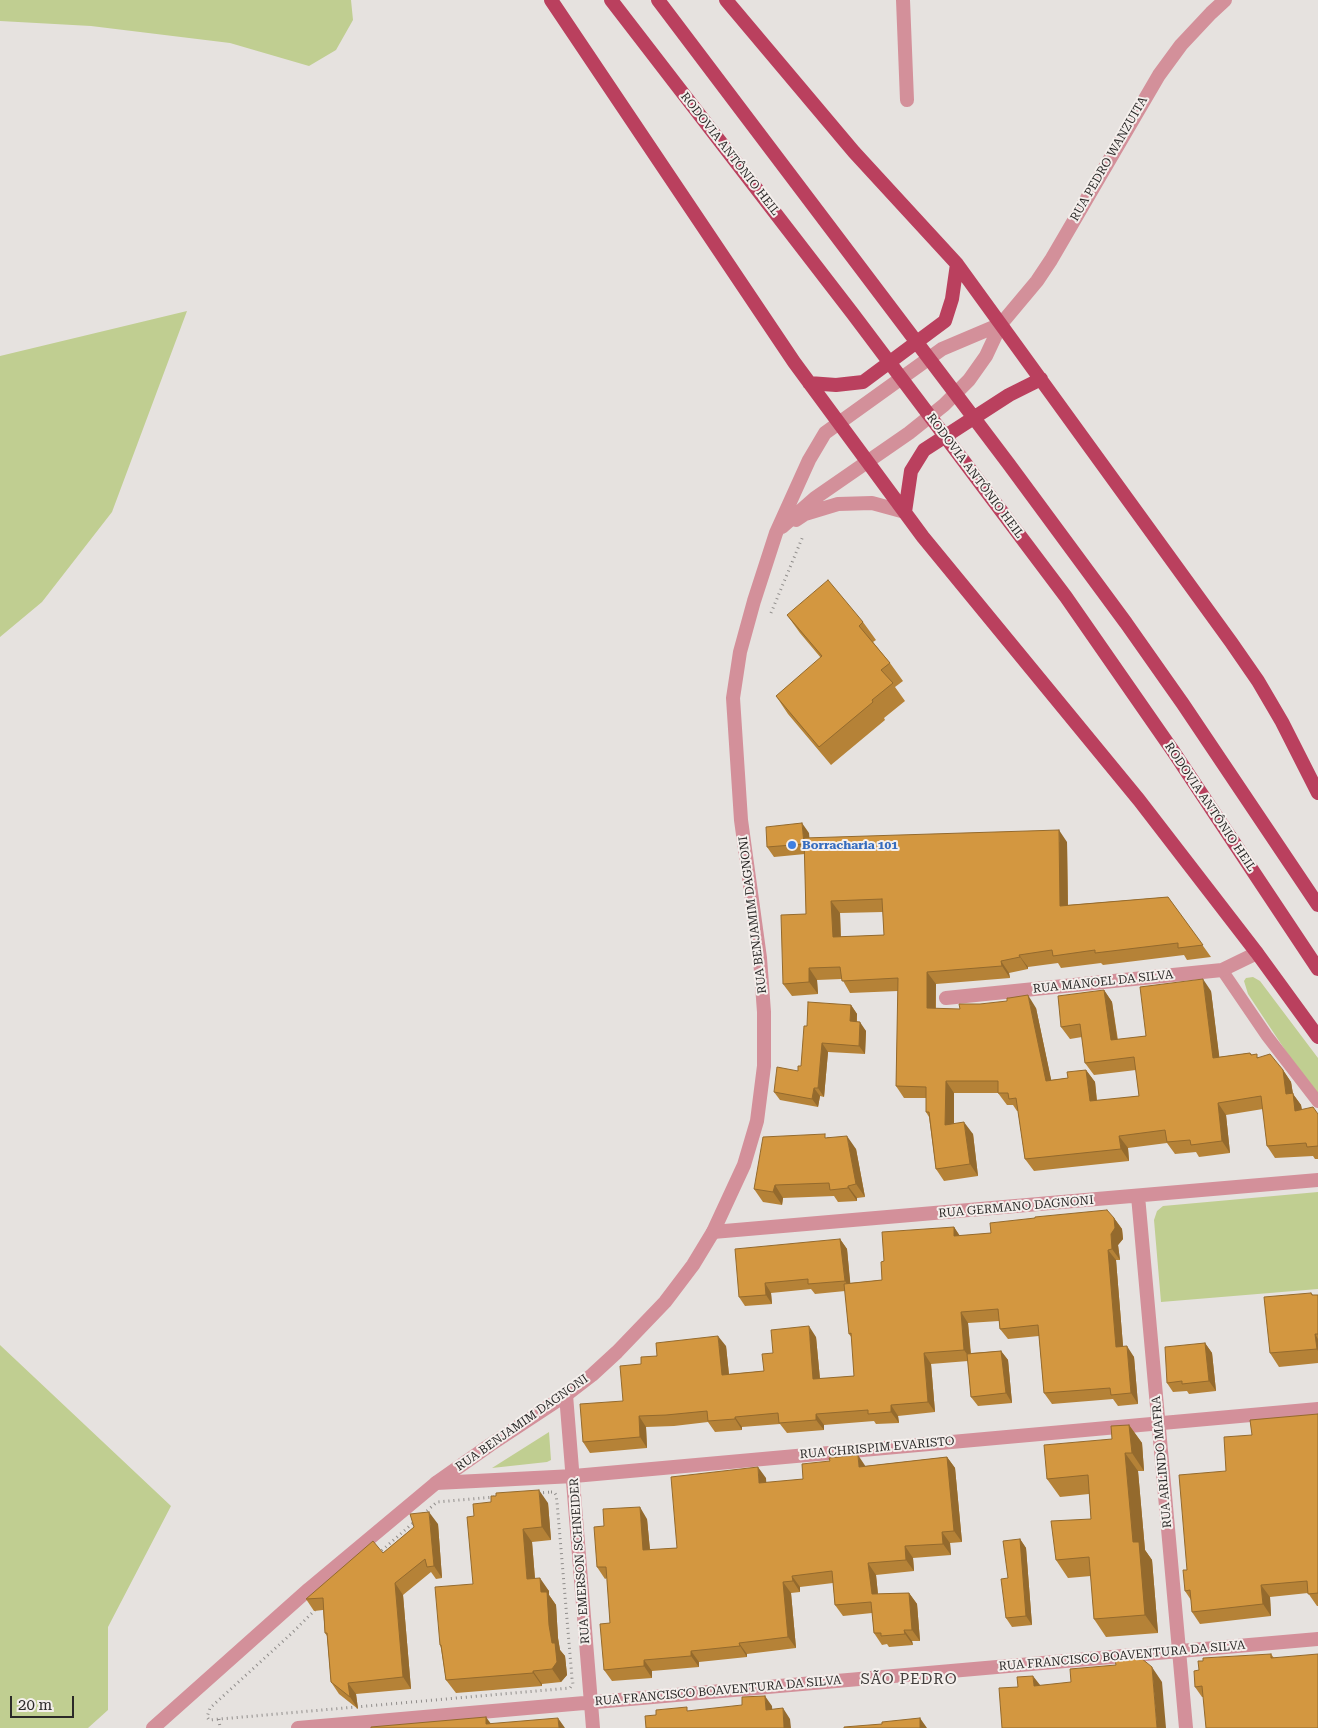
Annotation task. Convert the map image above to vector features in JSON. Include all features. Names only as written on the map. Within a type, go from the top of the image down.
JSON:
[{"type":"main road","points":[[551,0],[809,383],[905,512],[1139,800],[1318,1037]]},
{"type":"main road","name":"RODOVIA ANTÔNIO HEIL","points":[[611,0],[981,483],[1120,674],[1318,969]]},
{"type":"main road","points":[[658,0],[1008,463],[1126,623],[1183,704],[1318,905]]},
{"type":"main road","points":[[726,0],[854,152],[957,264],[1258,681],[1286,730],[1318,793]]},
{"type":"main road","points":[[809,383],[836,385],[863,382],[945,321],[952,299],[957,264]]},
{"type":"main road","points":[[905,512],[911,471],[924,450],[1009,395],[1041,379]]},
{"type":"street","points":[[903,0],[907,100]]},
{"type":"street","name":"RUA PEDRO WANZUITA","points":[[1001,324],[1037,281],[1051,260],[1159,75],[1182,45],[1225,0]]},
{"type":"street","name":"RUA BENJAMIM DAGNONI","points":[[153,1728],[309,1589],[436,1483],[490,1444],[566,1395],[617,1352],[665,1302],[693,1265],[713,1232],[744,1165],[757,1121],[764,1066],[764,1012],[760,958],[741,820],[733,698],[740,652],[754,601],[776,533],[809,460],[825,433],[942,349],[1001,324]]},
{"type":"street","name":"RUA BENJAMIM DAGNONI","points":[[776,533],[805,505],[909,433],[950,399],[969,380],[986,356],[1001,324]]},
{"type":"street","points":[[776,533],[805,514],[838,504],[872,504],[905,512]]},
{"type":"street","name":"RUA MANOEL DA SILVA","points":[[946,998],[1222,970],[1256,954]]},
{"type":"street","name":"RUA GERMANO DAGNONI","points":[[713,1232],[1318,1180]]},
{"type":"street","name":"RUA ARLINDO MAFRA","points":[[1138,1196],[1186,1728]]},
{"type":"street","name":"RUA EMERSON SCHNEIDER","points":[[566,1395],[593,1728]]},
{"type":"street","name":"RUA CHRISPIM EVARISTO","points":[[436,1483],[574,1476],[1318,1409]]},
{"type":"street","name":"RUA FRANCISCO BOAVENTURA DA SILVA","points":[[298,1728],[1318,1639]]},
{"type":"lane","points":[[1222,970],[1267,1036],[1318,1102]]},
{"type":"path","points":[[770,616],[806,531]]},
{"type":"path","points":[[554,1492],[557,1502],[573,1684],[569,1689],[219,1719],[209,1720],[207,1717],[210,1708],[292,1634],[322,1602],[437,1502],[554,1492]]},
{"type":"path","points":[[219,1719],[220,1728]]},
{"type":"green space","points":[[0,0],[351,0],[353,20],[336,50],[309,66],[230,43],[91,26],[0,21]]},
{"type":"green space","points":[[187,311],[112,512],[42,602],[0,637],[0,356]]},
{"type":"green space","points":[[1253,977],[1260,981],[1318,1058],[1318,1095],[1293,1062],[1248,994],[1244,981],[1246,978]]},
{"type":"green space","points":[[1318,1192],[1318,1289],[1161,1302],[1154,1220],[1157,1211],[1163,1206]]},
{"type":"green space","points":[[0,1345],[171,1506],[108,1627],[108,1710],[88,1728],[0,1728]]},
{"type":"green space","points":[[549,1432],[551,1460],[492,1468]]},
{"type":"building","points":[[828,580],[863,622],[859,626],[890,663],[881,670],[893,683],[819,747],[776,696],[822,656],[787,615]]},
{"type":"building","points":[[802,823],[804,844],[767,847],[766,827]]},
{"type":"building","points":[[1059,830],[1060,906],[1168,897],[1203,945],[1178,948],[1178,943],[1095,953],[1095,950],[1053,956],[1052,950],[1019,955],[1020,957],[1001,961],[1002,966],[927,972],[927,1008],[960,1009],[959,1004],[1007,1001],[1007,998],[1028,995],[1046,1081],[1068,1078],[1067,1072],[1086,1070],[1090,1101],[1139,1096],[1134,1057],[1085,1063],[1080,1024],[1061,1027],[1058,996],[1104,990],[1111,1040],[1146,1036],[1140,987],[1203,979],[1213,1058],[1250,1053],[1251,1055],[1257,1054],[1257,1058],[1270,1054],[1283,1070],[1286,1094],[1293,1093],[1295,1111],[1313,1107],[1318,1114],[1318,1146],[1307,1147],[1306,1143],[1267,1146],[1261,1096],[1218,1103],[1222,1141],[1191,1145],[1190,1140],[1167,1142],[1165,1130],[1119,1136],[1121,1149],[1025,1159],[1016,1098],[1009,1099],[1008,1093],[998,1093],[998,1081],[946,1081],[945,1125],[964,1122],[970,1164],[936,1169],[929,1112],[926,1112],[926,1087],[896,1086],[898,978],[842,981],[840,967],[809,968],[809,982],[783,984],[781,915],[806,914],[804,838]],"holes":[[[882,899],[884,935],[833,937],[831,901]]]},
{"type":"building","points":[[808,1002],[851,1005],[850,1021],[860,1022],[859,1046],[822,1043],[818,1088],[814,1088],[812,1099],[774,1092],[777,1067],[798,1071],[798,1066],[801,1066],[804,1026],[807,1026]]},
{"type":"building","points":[[825,1134],[825,1138],[847,1136],[856,1184],[848,1186],[848,1188],[830,1190],[829,1183],[775,1185],[773,1192],[754,1189],[763,1137]]},
{"type":"building","points":[[1107,1210],[1114,1218],[1115,1228],[1111,1234],[1112,1249],[1108,1250],[1116,1347],[1127,1346],[1131,1393],[1111,1395],[1110,1388],[1044,1393],[1038,1325],[1000,1329],[998,1309],[961,1312],[964,1350],[924,1353],[928,1402],[891,1405],[891,1412],[868,1414],[868,1410],[816,1414],[816,1420],[779,1423],[778,1413],[708,1421],[707,1411],[639,1416],[640,1437],[583,1442],[580,1404],[623,1401],[620,1366],[641,1364],[641,1357],[657,1356],[656,1343],[718,1336],[722,1375],[764,1371],[762,1354],[773,1353],[771,1330],[809,1326],[813,1379],[854,1376],[851,1333],[849,1334],[844,1284],[882,1280],[881,1262],[884,1261],[882,1232],[954,1227],[954,1236],[991,1233],[990,1223]]},
{"type":"building","points":[[840,1239],[845,1281],[808,1284],[808,1279],[765,1283],[766,1295],[739,1297],[735,1249]]},
{"type":"building","points":[[1311,1293],[1312,1295],[1318,1295],[1318,1334],[1315,1334],[1317,1349],[1270,1353],[1264,1297]]},
{"type":"building","points":[[1205,1343],[1209,1381],[1182,1384],[1182,1381],[1167,1383],[1165,1347]]},
{"type":"building","points":[[1001,1351],[1006,1393],[971,1397],[967,1354]]},
{"type":"building","points":[[1318,1414],[1318,1593],[1308,1594],[1307,1581],[1261,1585],[1263,1604],[1192,1612],[1190,1590],[1185,1591],[1183,1570],[1187,1570],[1179,1475],[1226,1471],[1224,1437],[1252,1435],[1250,1420]]},
{"type":"building","points":[[1129,1425],[1132,1453],[1125,1453],[1133,1542],[1139,1542],[1145,1615],[1094,1619],[1089,1557],[1056,1560],[1051,1521],[1091,1519],[1088,1475],[1047,1479],[1044,1445],[1112,1439],[1111,1426]]},
{"type":"building","points":[[858,1455],[859,1467],[947,1457],[954,1531],[942,1532],[943,1544],[905,1546],[906,1560],[868,1563],[872,1594],[909,1593],[912,1630],[904,1630],[905,1634],[881,1636],[881,1633],[874,1633],[871,1602],[835,1605],[832,1571],[792,1576],[793,1581],[783,1582],[788,1637],[739,1643],[740,1646],[691,1651],[691,1656],[644,1660],[644,1666],[604,1670],[600,1624],[610,1623],[606,1567],[597,1567],[594,1527],[604,1526],[603,1509],[640,1507],[643,1550],[677,1548],[671,1477],[758,1467],[759,1483],[803,1479],[802,1464],[830,1461],[829,1458]]},
{"type":"building","points":[[539,1490],[542,1527],[523,1529],[527,1579],[540,1578],[541,1592],[547,1592],[549,1625],[552,1643],[555,1643],[557,1662],[552,1669],[533,1671],[533,1673],[446,1680],[440,1645],[435,1587],[473,1584],[467,1517],[474,1516],[473,1504],[491,1502],[491,1496],[496,1496],[496,1493]]},
{"type":"building","points":[[429,1512],[434,1566],[427,1567],[425,1559],[395,1583],[403,1677],[348,1683],[350,1697],[331,1682],[323,1598],[306,1599],[373,1541],[383,1553],[414,1527],[410,1514]]},
{"type":"building","points":[[1020,1539],[1026,1616],[1006,1618],[1001,1579],[1008,1578],[1003,1541]]},
{"type":"building","points":[[1271,1654],[1271,1658],[1318,1654],[1318,1728],[1206,1728],[1202,1686],[1195,1687],[1194,1671],[1199,1670],[1198,1661],[1203,1661],[1203,1658]]},
{"type":"building","points":[[1141,1658],[1152,1667],[1157,1728],[1002,1728],[999,1688],[1018,1687],[1017,1677],[1033,1676],[1034,1686],[1071,1682],[1070,1669],[1116,1665],[1115,1660]]},
{"type":"building","points":[[765,1696],[766,1710],[783,1708],[784,1728],[646,1728],[645,1716],[656,1715],[656,1710],[687,1707],[687,1711],[742,1705],[742,1697]]},
{"type":"building","points":[[486,1717],[486,1724],[558,1718],[559,1728],[371,1728],[371,1727]]},
{"type":"building","points":[[920,1718],[920,1728],[844,1728],[882,1724],[882,1722]]},
{"type":"place","name":"Borracharia 101","points":[[792,845]]},
{"type":"district","name":"SÃO PEDRO","points":[[909,1680]]}]
